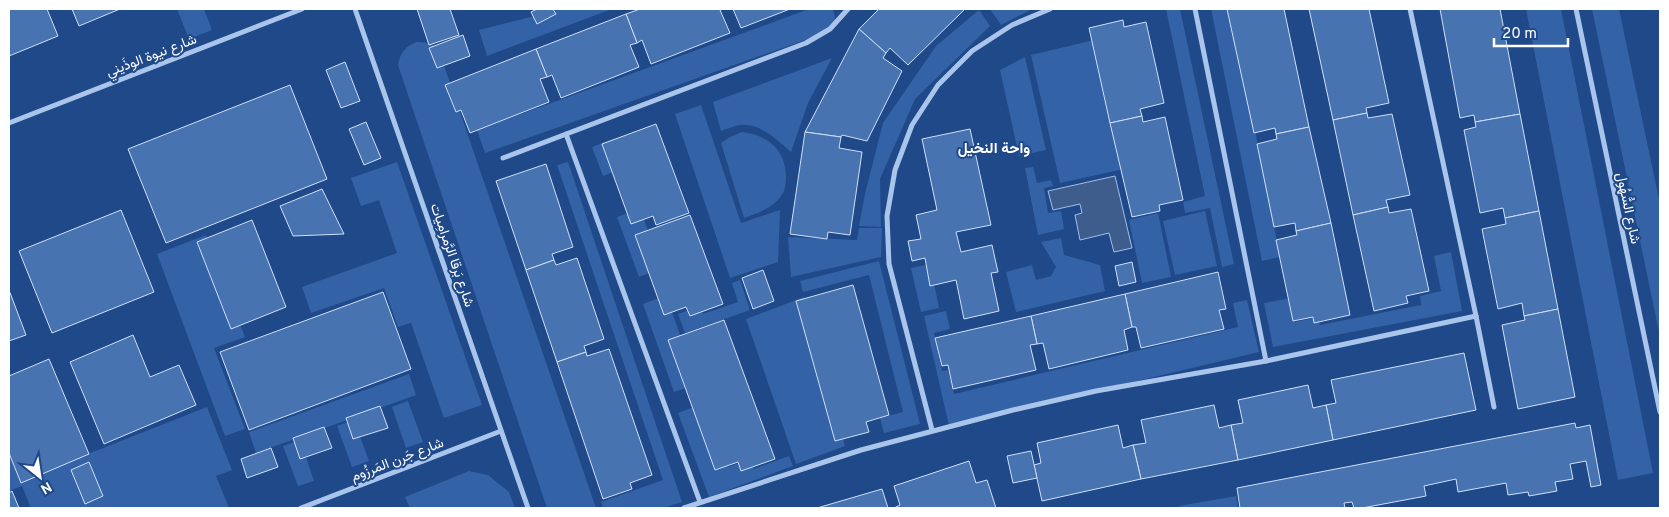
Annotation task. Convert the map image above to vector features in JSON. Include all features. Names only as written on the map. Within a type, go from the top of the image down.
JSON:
[{"type":"street","name":"شارع نيوة الوذَيني","points":[[9,123],[302,9]]},
{"type":"street","name":"شارع بَرقا الرَّمرامِيات","points":[[355,9],[528,508]]},
{"type":"street","points":[[503,158],[806,43],[830,29],[848,9]]},
{"type":"street","points":[[932,430],[889,264],[887,216],[895,170],[912,125],[938,85],[972,51],[1012,24],[1050,9]]},
{"type":"street","points":[[1195,9],[1266,361]]},
{"type":"street","points":[[1410,9],[1494,407]]},
{"type":"street","name":"شارع السُّهُول","points":[[1576,9],[1660,412]]},
{"type":"street","points":[[566,134],[700,502]]},
{"type":"street","points":[[684,508],[862,450],[1013,410],[1096,391],[1266,361],[1476,316]]},
{"type":"street","name":"شارع جَرن المَرزُوم","points":[[301,508],[501,431]]},
{"type":"shaded area","points":[[177,9],[204,9],[212,30],[189,39]]},
{"type":"shaded area","points":[[562,9],[612,9],[487,56],[479,30]]},
{"type":"shaded area","points":[[809,9],[833,9],[836,22],[828,32],[485,153],[477,130]]},
{"type":"shaded area","points":[[990,9],[1032,9],[1001,25]]},
{"type":"shaded area","points":[[1166,9],[1180,9],[1234,264],[1222,267],[1210,208],[1185,213],[1183,202],[1205,196]]},
{"type":"shaded area","points":[[1211,9],[1231,9],[1280,257],[1262,261]]},
{"type":"shaded area","points":[[1526,9],[1561,9],[1653,473],[1618,480]]},
{"type":"shaded area","points":[[1592,9],[1619,9],[1660,204],[1660,337]]},
{"type":"shaded area","points":[[979,10],[990,26],[915,99],[880,179],[881,227],[859,226],[883,123],[936,46]]},
{"type":"shaded area","points":[[1094,40],[1124,169],[1060,183],[1031,55]]},
{"type":"shaded area","points":[[416,42],[428,43],[438,48],[596,508],[547,508],[398,65],[404,51]]},
{"type":"shaded area","points":[[1025,57],[1046,150],[1019,156],[1000,70]]},
{"type":"shaded area","points":[[832,58],[808,103],[791,152],[768,133],[755,127],[740,125],[721,131],[713,102]]},
{"type":"shaded area","points":[[701,105],[741,223],[780,210],[778,262],[730,278],[675,114]]},
{"type":"shaded area","points":[[742,132],[760,136],[774,146],[783,159],[786,177],[784,190],[774,204],[754,215],[744,218],[721,143]]},
{"type":"shaded area","points":[[615,138],[626,167],[603,176],[592,147]]},
{"type":"shaded area","points":[[397,162],[482,405],[444,418],[411,323],[398,327],[384,288],[311,313],[302,287],[397,253],[379,200],[361,206],[351,178]]},
{"type":"shaded area","points":[[568,162],[682,502],[663,508],[603,508],[601,502],[663,480],[557,165]]},
{"type":"shaded area","points":[[1033,167],[1037,183],[1051,180],[1053,186],[1044,188],[1048,213],[1061,211],[1064,229],[1038,235],[1025,168]]},
{"type":"shaded area","points":[[1115,176],[1132,248],[1114,252],[1109,233],[1080,240],[1075,215],[1082,213],[1080,204],[1053,210],[1048,191]]},
{"type":"shaded area","points":[[640,209],[662,268],[639,277],[617,217]]},
{"type":"shaded area","points":[[1205,211],[1217,266],[1175,275],[1163,221]]},
{"type":"shaded area","points":[[1158,213],[1171,277],[1142,283],[1129,220]]},
{"type":"shaded area","points":[[859,228],[882,228],[881,257],[791,277],[788,237],[857,240]]},
{"type":"shaded area","points":[[206,235],[245,337],[214,348],[245,429],[225,436],[157,254]]},
{"type":"shaded area","points":[[1061,238],[1064,255],[1100,265],[1105,291],[1016,312],[1006,272],[1032,265],[1036,280],[1051,276],[1056,267],[1041,242]]},
{"type":"shaded area","points":[[1451,252],[1462,311],[1273,347],[1264,303],[1291,298],[1295,322],[1318,317],[1320,325],[1421,305],[1420,296],[1441,291],[1434,256]]},
{"type":"shaded area","points":[[879,261],[920,424],[884,433],[880,418],[903,412],[869,275],[803,292],[800,281]]},
{"type":"shaded area","points":[[930,264],[939,308],[921,312],[911,268]]},
{"type":"shaded area","points":[[740,280],[750,310],[685,333],[678,314],[700,306],[703,314],[738,302],[732,283]]},
{"type":"shaded area","points":[[666,295],[692,369],[689,387],[674,392],[643,304]]},
{"type":"shaded area","points":[[804,297],[845,446],[796,464],[746,319]]},
{"type":"shaded area","points":[[1247,300],[1259,352],[949,426],[924,316],[946,311],[950,329],[934,333],[942,371],[948,370],[954,394],[1238,327],[1233,303]]},
{"type":"shaded area","points":[[409,374],[416,395],[256,453],[249,432]]},
{"type":"shaded area","points":[[408,401],[423,442],[406,448],[392,407]]},
{"type":"shaded area","points":[[704,403],[728,467],[750,459],[754,469],[789,456],[793,466],[709,497],[678,413]]},
{"type":"shaded area","points":[[207,407],[232,470],[216,476],[229,508],[31,508],[22,486],[9,491],[9,431],[27,478]]},
{"type":"shaded area","points":[[354,420],[369,461],[352,467],[337,426]]},
{"type":"shaded area","points":[[300,440],[314,481],[298,486],[283,446]]},
{"type":"shaded area","points":[[469,471],[488,475],[509,492],[515,508],[410,508],[405,497]]},
{"type":"shaded area","points":[[1236,496],[1238,508],[1180,508],[1179,506]]},
{"type":"building","points":[[9,9],[47,9],[58,36],[9,56]]},
{"type":"building","points":[[72,9],[120,9],[79,26]]},
{"type":"building","points":[[417,9],[450,9],[459,35],[429,45]]},
{"type":"building","points":[[537,9],[553,9],[556,14],[537,24],[531,12]]},
{"type":"building","points":[[640,9],[723,9],[720,10],[730,33],[651,64],[642,40],[637,43],[626,14]]},
{"type":"building","points":[[733,9],[790,9],[741,28]]},
{"type":"building","points":[[879,9],[965,9],[908,65],[890,48],[886,53],[859,29]]},
{"type":"building","points":[[1227,9],[1284,9],[1309,127],[1276,134],[1275,128],[1254,133]]},
{"type":"building","points":[[1309,9],[1369,9],[1389,103],[1366,108],[1367,113],[1333,120]]},
{"type":"building","points":[[1440,9],[1500,9],[1520,114],[1475,122],[1474,115],[1460,118]]},
{"type":"building","points":[[626,14],[637,43],[630,45],[639,67],[561,98],[552,75],[547,77],[536,49]]},
{"type":"building","points":[[1123,20],[1124,27],[1146,22],[1164,103],[1140,109],[1142,116],[1110,123],[1089,28]]},
{"type":"building","points":[[859,29],[886,53],[883,58],[902,71],[867,141],[842,135],[841,137],[805,132]]},
{"type":"building","points":[[463,35],[470,56],[437,68],[429,48]]},
{"type":"building","points":[[536,49],[547,77],[540,79],[549,102],[470,133],[461,110],[456,112],[445,85]]},
{"type":"building","points":[[345,62],[360,101],[341,108],[326,70]]},
{"type":"building","points":[[290,85],[327,179],[166,243],[128,149]]},
{"type":"building","points":[[1367,113],[1368,118],[1392,114],[1410,195],[1386,200],[1388,207],[1353,215],[1333,120]]},
{"type":"building","points":[[1520,114],[1539,211],[1505,218],[1503,208],[1480,213],[1464,130],[1476,127],[1475,122]]},
{"type":"building","points":[[1142,116],[1143,122],[1165,117],[1183,200],[1159,205],[1160,211],[1132,217],[1110,123]]},
{"type":"building","points":[[366,122],[381,158],[364,165],[349,129]]},
{"type":"building","points":[[656,124],[689,213],[656,225],[653,216],[631,224],[602,144]]},
{"type":"building","points":[[1309,127],[1331,223],[1296,231],[1295,223],[1274,227],[1257,144],[1277,139],[1276,134]]},
{"type":"building","points":[[970,129],[991,225],[956,232],[961,252],[992,245],[998,272],[991,273],[999,311],[964,319],[956,280],[930,286],[925,258],[912,261],[908,241],[921,239],[916,215],[937,210],[922,139]]},
{"type":"building","points":[[805,132],[841,137],[839,148],[862,152],[850,235],[828,232],[827,239],[790,234]]},
{"type":"building","points":[[546,164],[573,247],[552,254],[554,260],[526,270],[496,181]]},
{"type":"building","points":[[322,189],[344,234],[293,236],[280,206]]},
{"type":"building","points":[[1388,207],[1389,213],[1411,209],[1429,291],[1406,296],[1408,303],[1374,311],[1353,215]]},
{"type":"building","points":[[121,210],[154,292],[52,333],[19,251]]},
{"type":"building","points":[[1539,211],[1558,309],[1524,316],[1522,303],[1498,309],[1482,229],[1506,224],[1505,218]]},
{"type":"building","points":[[690,215],[723,304],[690,316],[686,307],[664,315],[635,235]]},
{"type":"building","points":[[252,220],[286,307],[231,329],[197,242]]},
{"type":"building","points":[[1331,223],[1350,315],[1314,323],[1313,317],[1293,321],[1276,240],[1297,235],[1296,231]]},
{"type":"building","points":[[577,258],[604,339],[584,346],[586,352],[557,362],[526,270],[554,260],[556,265]]},
{"type":"building","points":[[1132,262],[1136,282],[1119,286],[1115,266]]},
{"type":"building","points":[[763,270],[774,301],[753,309],[742,278]]},
{"type":"building","points":[[1218,272],[1226,309],[1219,310],[1224,329],[1141,348],[1136,327],[1132,327],[1125,294]]},
{"type":"building","points":[[853,285],[889,415],[866,422],[869,432],[835,441],[796,301]]},
{"type":"building","points":[[9,290],[26,335],[9,341]]},
{"type":"building","points":[[383,292],[411,369],[249,430],[220,352]]},
{"type":"building","points":[[1125,294],[1132,327],[1124,330],[1128,350],[1049,369],[1043,343],[1037,344],[1031,316]]},
{"type":"building","points":[[1558,309],[1575,397],[1518,409],[1502,325],[1525,320],[1524,316]]},
{"type":"building","points":[[1031,316],[1037,344],[1030,345],[1036,370],[953,389],[948,365],[942,366],[935,338]]},
{"type":"building","points":[[724,320],[775,459],[741,471],[738,462],[715,470],[668,340]]},
{"type":"building","points":[[133,335],[150,377],[179,365],[196,405],[104,444],[70,362]]},
{"type":"building","points":[[609,349],[652,475],[630,483],[632,489],[603,499],[557,362],[586,352],[587,356]]},
{"type":"building","points":[[1464,353],[1476,410],[1333,440],[1326,405],[1336,403],[1331,380]]},
{"type":"building","points":[[49,359],[89,454],[21,483],[9,453],[9,376]]},
{"type":"building","points":[[1308,385],[1313,408],[1326,405],[1333,440],[1238,460],[1231,425],[1243,423],[1238,400]]},
{"type":"building","points":[[1214,405],[1219,428],[1231,425],[1238,460],[1141,479],[1133,445],[1146,443],[1141,420]]},
{"type":"building","points":[[380,406],[388,428],[353,439],[346,418]]},
{"type":"building","points":[[1575,423],[1576,428],[1590,425],[1601,485],[1591,487],[1586,461],[1570,464],[1573,479],[1555,482],[1557,491],[1529,496],[1528,492],[1508,495],[1506,483],[1458,492],[1456,479],[1424,486],[1426,496],[1362,508],[1354,508],[1352,502],[1344,503],[1345,508],[1240,508],[1237,488]]},
{"type":"building","points":[[1118,425],[1123,448],[1133,445],[1141,479],[1042,501],[1034,465],[1041,463],[1037,443]]},
{"type":"building","points":[[324,427],[332,448],[300,459],[293,438]]},
{"type":"building","points":[[271,448],[278,467],[247,478],[241,459]]},
{"type":"building","points":[[1031,451],[1037,478],[1013,483],[1007,456]]},
{"type":"building","points":[[969,461],[976,483],[987,480],[996,508],[894,508],[900,505],[894,486]]},
{"type":"building","points":[[89,462],[103,496],[85,504],[71,470]]},
{"type":"building","points":[[882,489],[888,508],[817,508]]},
{"type":"building","points":[[12,491],[19,508],[9,508],[9,493]]},
{"type":"district","name":"واحة النخيل","points":[[994,148]]}]
